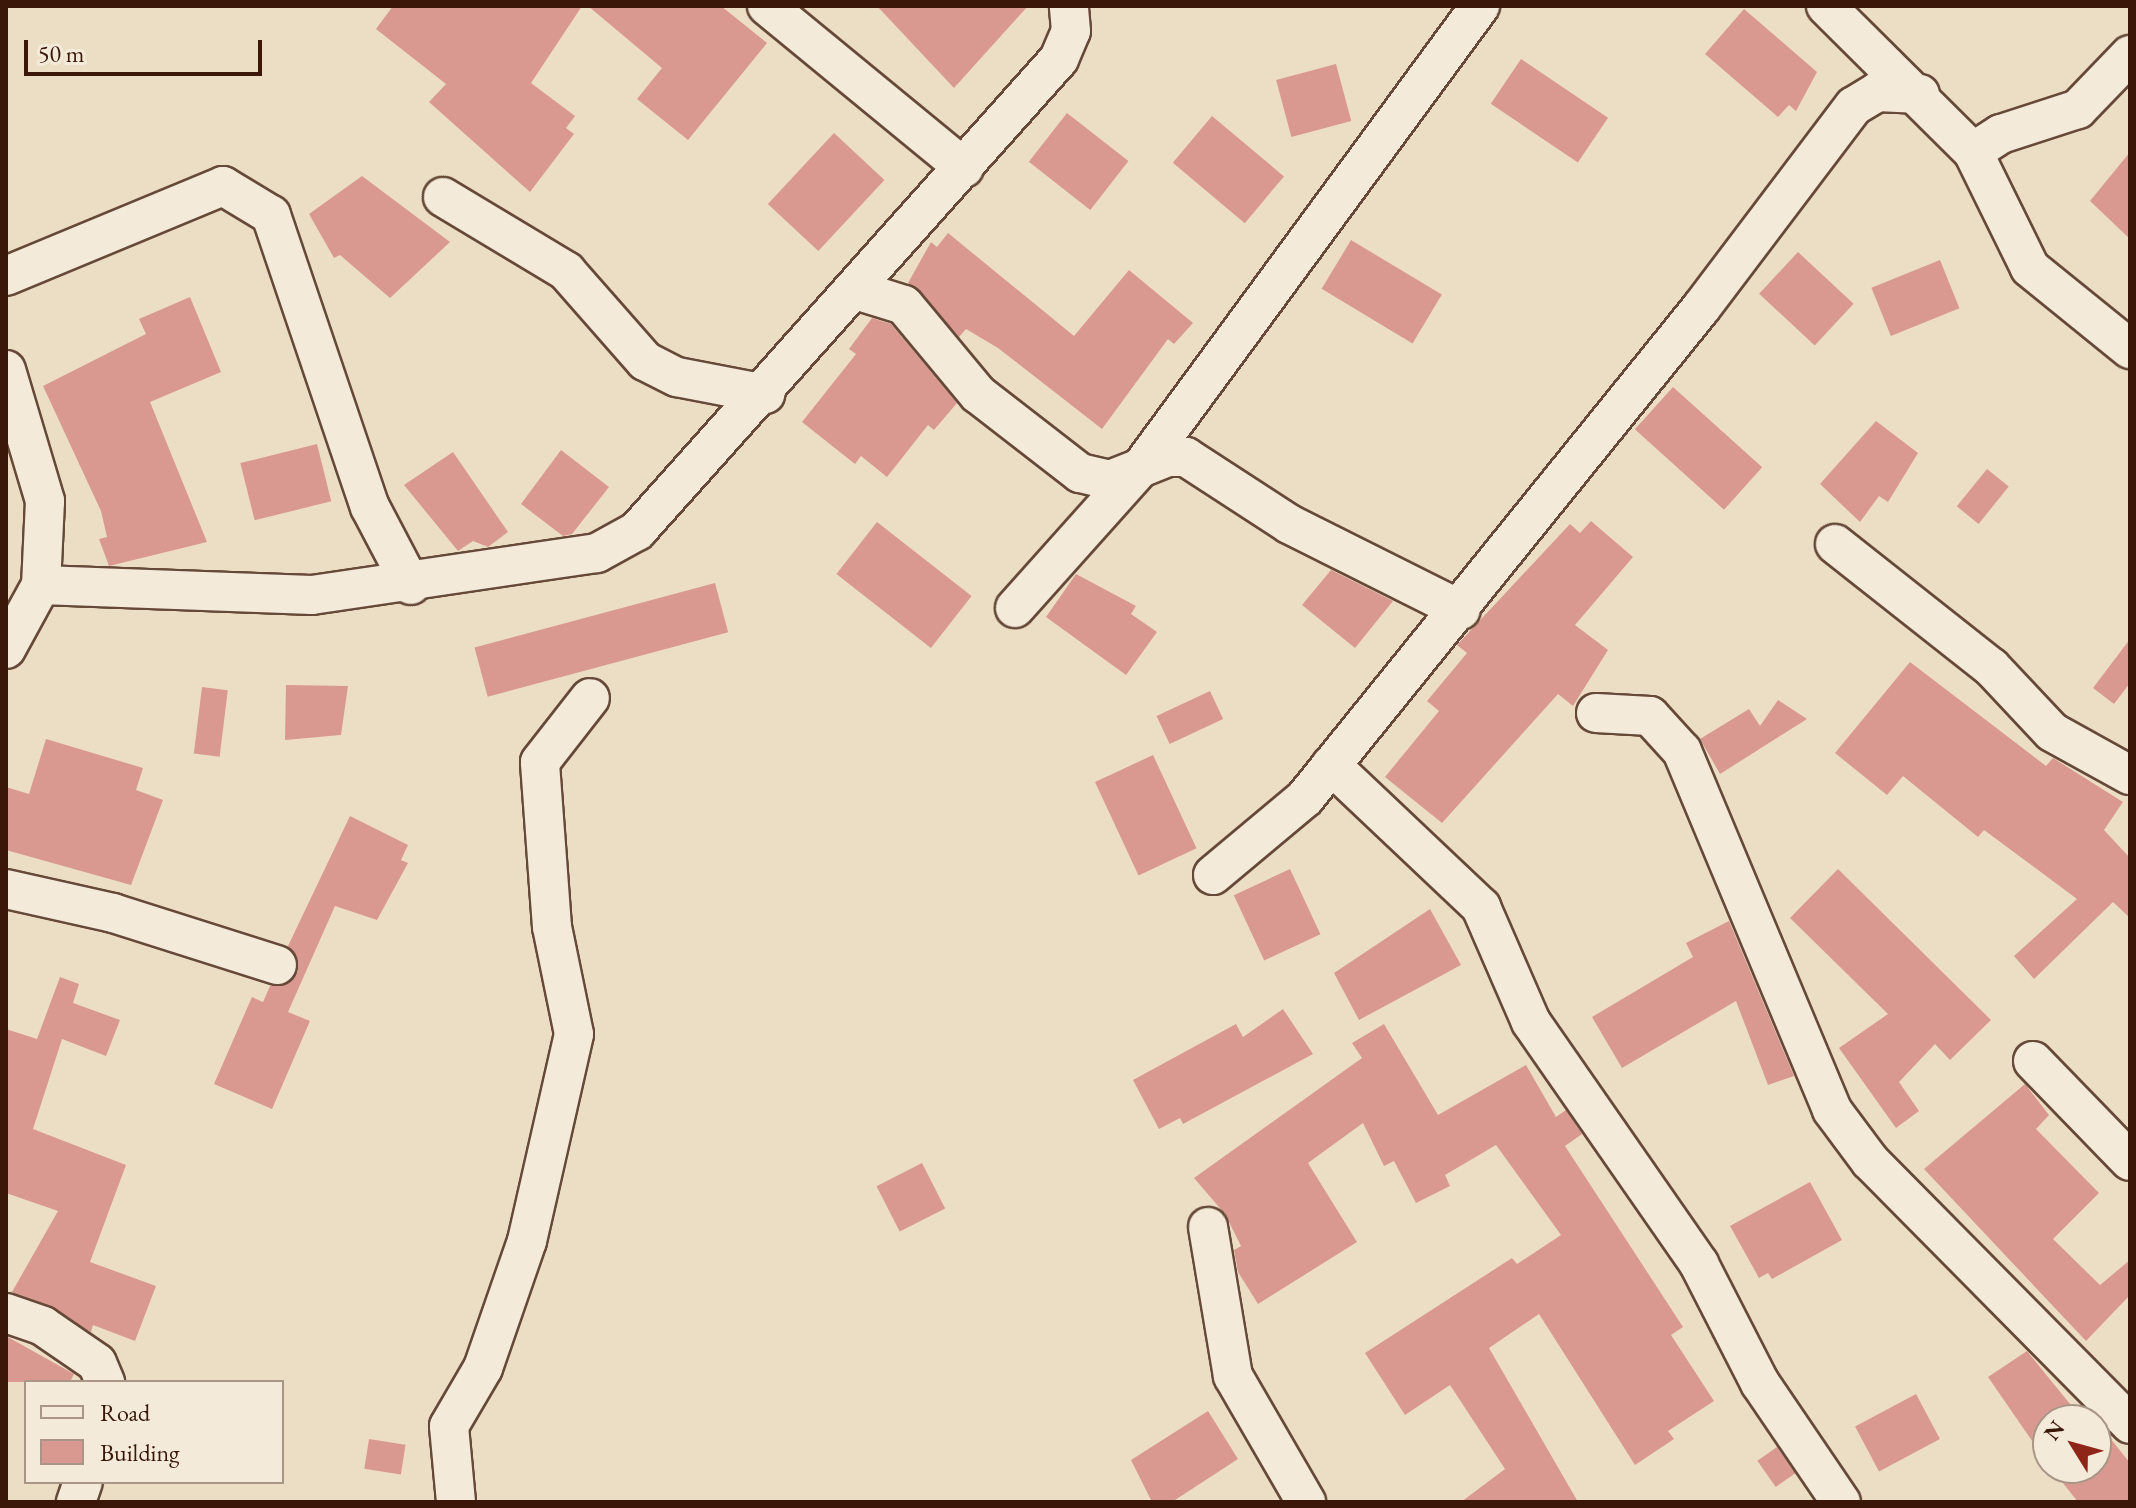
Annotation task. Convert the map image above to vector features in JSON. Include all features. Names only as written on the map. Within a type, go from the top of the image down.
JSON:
[{"type":"street","points":[[767,6],[964,168]]},
{"type":"street","points":[[41,585],[312,595],[411,585],[597,553],[637,531],[765,394],[1059,59],[1071,31],[1069,6]]},
{"type":"street","points":[[1015,608],[1142,466],[1480,6]]},
{"type":"street","points":[[1826,6],[1920,94],[1973,152],[2030,268],[2130,349]]},
{"type":"street","points":[[1973,152],[2001,134],[2078,109],[2130,55]]},
{"type":"street","points":[[1213,875],[1278,823],[1331,765],[1461,610],[1854,106],[1877,92],[1920,94]]},
{"type":"street","points":[[6,276],[223,186],[271,215],[370,507],[411,585]]},
{"type":"street","points":[[443,197],[566,271],[645,361],[677,377],[765,394]]},
{"type":"street","points":[[856,290],[904,305],[978,394],[1080,473],[1110,480],[1142,466],[1186,457],[1289,524],[1461,610]]},
{"type":"street","points":[[6,370],[45,501],[41,585],[6,649]]},
{"type":"street","points":[[1835,544],[1991,667],[2052,732],[2130,775]]},
{"type":"street","points":[[456,1502],[449,1426],[483,1368],[527,1241],[574,1034],[552,927],[540,762],[590,698]]},
{"type":"street","points":[[1596,713],[1650,716],[1682,751],[1832,1110],[1870,1161],[2130,1424]]},
{"type":"street","points":[[1331,765],[1481,907],[1531,1022],[1699,1264],[1760,1383],[1841,1502]]},
{"type":"street","points":[[6,889],[113,913],[277,965]]},
{"type":"street","points":[[2033,1061],[2130,1161]]},
{"type":"street","points":[[1208,1227],[1233,1376],[1306,1502]]},
{"type":"street","points":[[6,1313],[43,1326],[86,1355],[103,1368],[105,1380]]},
{"type":"building","points":[[393,6],[582,6],[531,83],[575,116],[566,128],[574,134],[530,192],[429,102],[446,84],[376,29]]},
{"type":"building","points":[[588,6],[721,6],[767,43],[688,140],[637,99],[662,68]]},
{"type":"building","points":[[877,6],[1028,6],[954,88]]},
{"type":"building","points":[[1744,9],[1817,72],[1796,111],[1789,105],[1778,117],[1705,54]]},
{"type":"building","points":[[1521,59],[1608,118],[1578,162],[1491,104]]},
{"type":"building","points":[[1336,64],[1351,121],[1291,137],[1276,80]]},
{"type":"building","points":[[1067,113],[1128,161],[1090,210],[1029,162]]},
{"type":"building","points":[[1212,116],[1284,176],[1245,223],[1173,163]]},
{"type":"building","points":[[834,133],[884,180],[818,251],[768,204]]},
{"type":"building","points":[[2130,152],[2130,239],[2090,201]]},
{"type":"building","points":[[362,176],[450,242],[390,298],[340,255],[334,258],[309,214]]},
{"type":"building","points":[[948,233],[1074,336],[1129,270],[1193,323],[1174,344],[1168,339],[1102,429],[998,348],[966,329],[959,337],[908,283],[931,242],[937,247]]},
{"type":"building","points":[[1351,240],[1442,295],[1413,343],[1322,289]]},
{"type":"building","points":[[1798,252],[1854,304],[1815,346],[1759,294]]},
{"type":"building","points":[[1940,260],[1959,308],[1891,336],[1871,288]]},
{"type":"building","points":[[190,297],[221,372],[150,402],[207,542],[109,566],[99,539],[107,537],[101,511],[43,386],[146,334],[139,319]]},
{"type":"building","points":[[872,318],[891,324],[957,403],[934,430],[928,425],[887,477],[861,456],[855,464],[802,422],[856,354],[849,349]]},
{"type":"building","points":[[1673,387],[1762,467],[1724,510],[1635,429]]},
{"type":"building","points":[[1876,421],[1918,453],[1888,502],[1879,496],[1860,522],[1820,484]]},
{"type":"building","points":[[317,444],[331,501],[255,520],[240,463]]},
{"type":"building","points":[[561,450],[609,487],[572,534],[563,536],[521,504]]},
{"type":"building","points":[[453,452],[508,532],[488,547],[473,541],[458,551],[404,485]]},
{"type":"building","points":[[1987,469],[2009,487],[1979,524],[1957,506]]},
{"type":"building","points":[[1591,521],[1633,557],[1575,625],[1608,650],[1573,706],[1558,694],[1442,823],[1385,777],[1439,711],[1427,701],[1467,653],[1457,645],[1570,524],[1580,533]]},
{"type":"building","points":[[877,522],[972,596],[931,648],[836,574]]},
{"type":"building","points":[[1331,570],[1393,601],[1355,648],[1302,605]]},
{"type":"building","points":[[1076,574],[1136,606],[1131,614],[1157,632],[1126,675],[1046,617]]},
{"type":"building","points":[[715,583],[728,632],[488,697],[474,647]]},
{"type":"building","points":[[2130,639],[2130,683],[2114,704],[2093,688]]},
{"type":"building","points":[[1910,662],[2046,766],[2053,758],[2123,802],[2104,830],[2130,858],[2130,918],[2113,902],[2034,979],[2014,956],[2077,899],[1984,830],[1978,837],[1903,776],[1887,795],[1835,753]]},
{"type":"building","points":[[286,685],[348,686],[341,735],[285,740]]},
{"type":"building","points":[[202,687],[228,690],[220,757],[194,754]]},
{"type":"building","points":[[1210,691],[1223,719],[1170,744],[1157,716]]},
{"type":"building","points":[[1778,700],[1807,719],[1720,774],[1700,739],[1749,709],[1760,726]]},
{"type":"building","points":[[46,739],[143,768],[136,790],[163,800],[131,885],[6,850],[6,787],[29,794]]},
{"type":"building","points":[[1153,755],[1197,848],[1139,875],[1095,782]]},
{"type":"building","points":[[350,816],[408,845],[401,860],[408,863],[377,920],[335,906],[288,1012],[310,1021],[272,1109],[214,1084],[252,997],[263,1002],[270,986],[282,986],[298,972],[288,946]]},
{"type":"building","points":[[1290,869],[1320,934],[1264,960],[1234,895]]},
{"type":"building","points":[[1838,869],[1991,1020],[1950,1060],[1935,1044],[1899,1082],[1919,1111],[1896,1128],[1839,1048],[1888,1014],[1790,918]]},
{"type":"building","points":[[1430,909],[1461,965],[1359,1020],[1334,973]]},
{"type":"building","points":[[1729,921],[1794,1076],[1768,1085],[1736,1001],[1622,1068],[1592,1017],[1693,957],[1686,943]]},
{"type":"building","points":[[60,977],[79,984],[73,1003],[120,1020],[106,1056],[62,1039],[33,1129],[126,1165],[90,1262],[156,1286],[135,1341],[93,1325],[91,1332],[12,1292],[58,1211],[6,1193],[6,1029],[37,1039]]},
{"type":"building","points":[[1283,1009],[1313,1054],[1183,1124],[1180,1118],[1159,1129],[1133,1080],[1236,1024],[1243,1037]]},
{"type":"building","points":[[1384,1024],[1438,1115],[1526,1065],[1556,1117],[1566,1110],[1582,1134],[1565,1146],[1683,1327],[1671,1335],[1714,1401],[1668,1431],[1674,1439],[1635,1465],[1539,1314],[1489,1348],[1578,1502],[1461,1502],[1505,1469],[1450,1385],[1405,1415],[1365,1353],[1512,1258],[1517,1264],[1561,1235],[1496,1145],[1445,1175],[1450,1186],[1416,1203],[1394,1161],[1384,1166],[1363,1123],[1308,1163],[1357,1242],[1258,1304],[1238,1272],[1234,1250],[1241,1246],[1225,1214],[1194,1178],[1362,1058],[1352,1043]]},
{"type":"building","points":[[2025,1084],[2049,1115],[2036,1129],[2099,1193],[2053,1239],[2100,1285],[2130,1260],[2130,1295],[2086,1341],[1924,1169]]},
{"type":"building","points":[[922,1163],[945,1208],[900,1232],[877,1186]]},
{"type":"building","points":[[1810,1182],[1842,1240],[1772,1279],[1768,1273],[1759,1278],[1730,1226]]},
{"type":"building","points":[[6,1336],[74,1374],[71,1380],[6,1382]]},
{"type":"building","points":[[2027,1351],[2070,1404],[2032,1404],[2032,1441],[1988,1377]]},
{"type":"building","points":[[1916,1394],[1940,1439],[1879,1471],[1855,1426]]},
{"type":"building","points":[[1208,1411],[1238,1459],[1172,1502],[1152,1502],[1131,1460]]},
{"type":"building","points":[[369,1439],[406,1445],[401,1474],[364,1469]]},
{"type":"building","points":[[2112,1440],[2130,1463],[2130,1502],[2078,1502],[2064,1484],[2112,1484]]},
{"type":"building","points":[[1777,1447],[1795,1473],[1776,1487],[1757,1461]]}]
